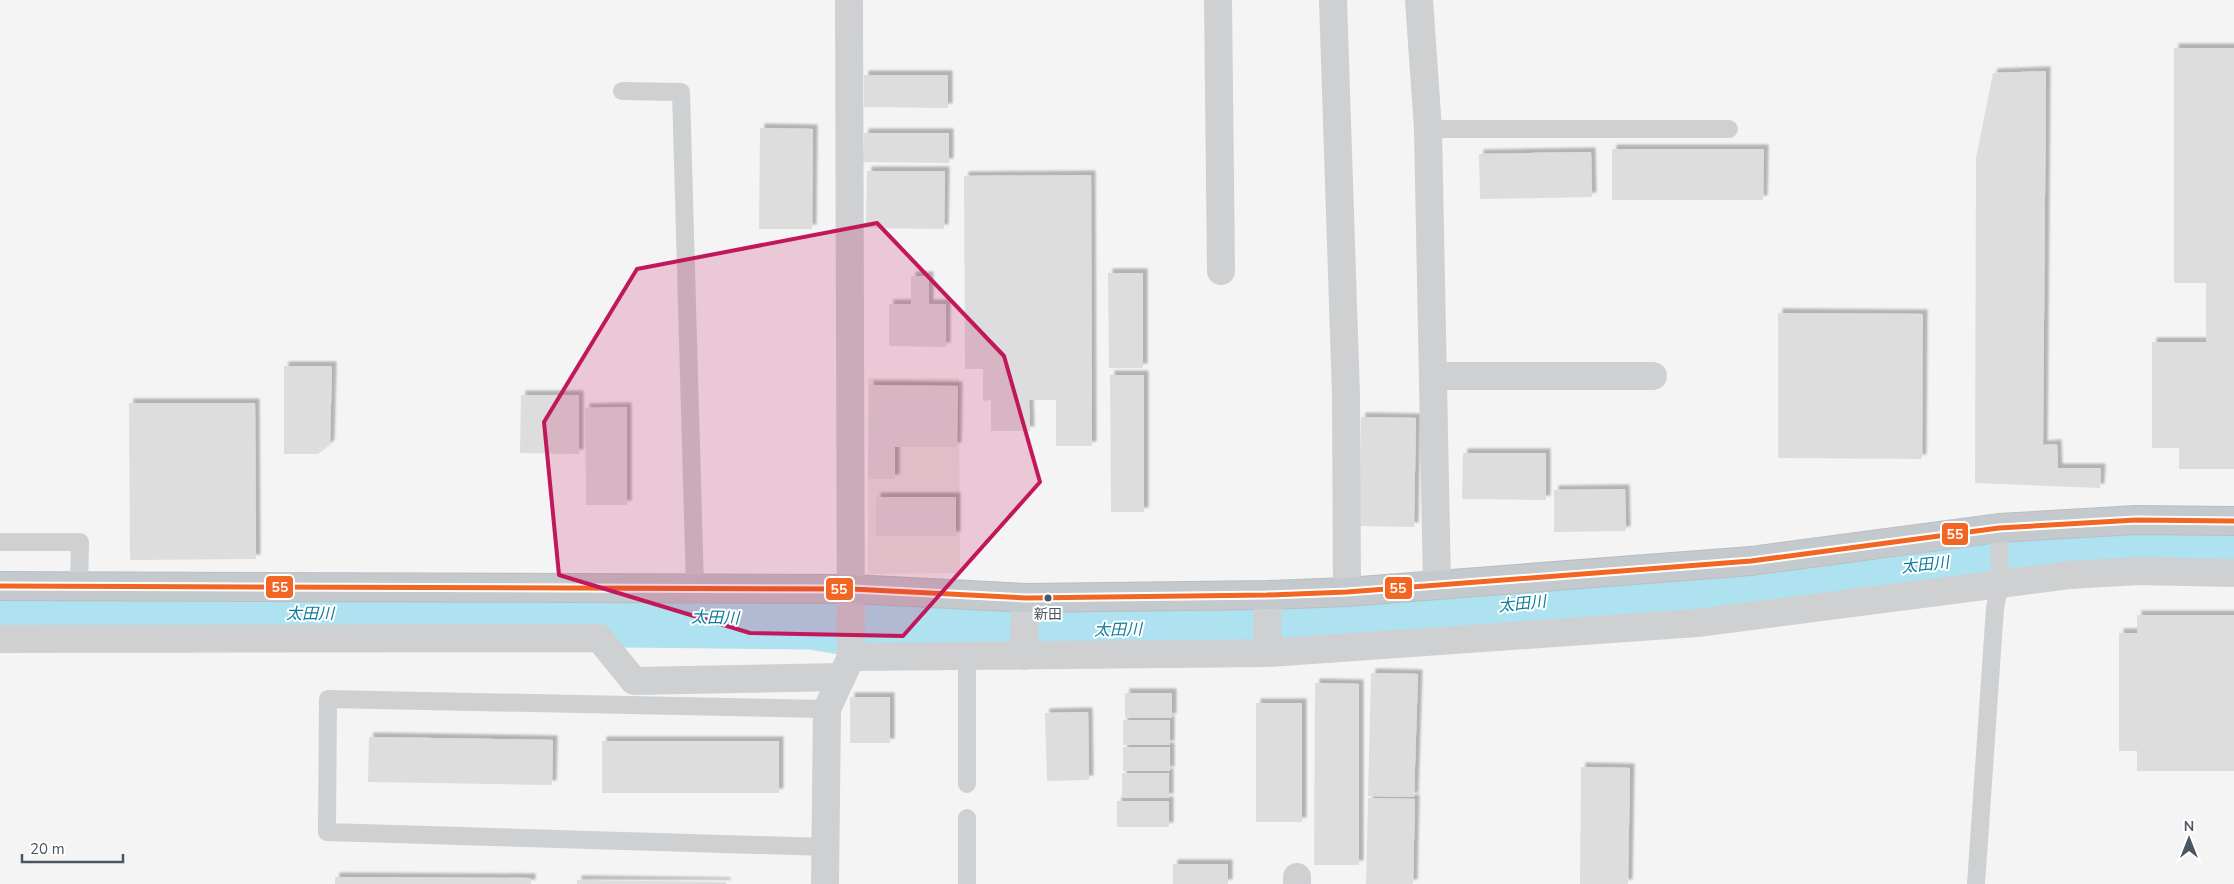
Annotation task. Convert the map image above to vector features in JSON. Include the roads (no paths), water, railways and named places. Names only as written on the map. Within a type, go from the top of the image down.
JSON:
[{"type":"highway","points":[[0,586],[695,588],[1026,607],[1268,604],[1347,592],[1751,560],[1998,528],[2136,520],[2234,521]]},
{"type":"street","points":[[825,884],[827,709],[848,661],[852,597],[849,0]]},
{"type":"street","points":[[1218,0],[1221,271]]},
{"type":"street","points":[[1333,0],[1346,396],[1347,592]]},
{"type":"street","points":[[1419,0],[1428,129],[1437,585]]},
{"type":"street","points":[[1433,376],[1653,376]]},
{"type":"street","points":[[0,639],[599,638],[634,681],[848,661],[1023,652],[1268,647],[1697,622],[2000,582],[2069,575],[2138,571],[2234,574]]},
{"type":"street","points":[[1268,604],[1268,647]]},
{"type":"street","points":[[1023,652],[1026,607]]},
{"type":"lane","points":[[622,91],[681,92],[695,588]]},
{"type":"lane","points":[[1428,129],[1729,129]]},
{"type":"lane","points":[[1976,884],[1995,608],[2000,582],[1998,528]]},
{"type":"lane","points":[[0,542],[80,542],[79,586]]},
{"type":"lane","points":[[967,656],[967,784]]},
{"type":"lane","points":[[826,847],[327,832],[328,699],[827,709]]},
{"type":"lane","points":[[967,818],[967,884]]},
{"type":"waterway","name":"太田川","points":[[0,616],[338,614],[812,619],[905,635],[1302,625],[2056,552],[2234,551]]},
{"type":"place","name":"新田","points":[[1048,598]]}]
